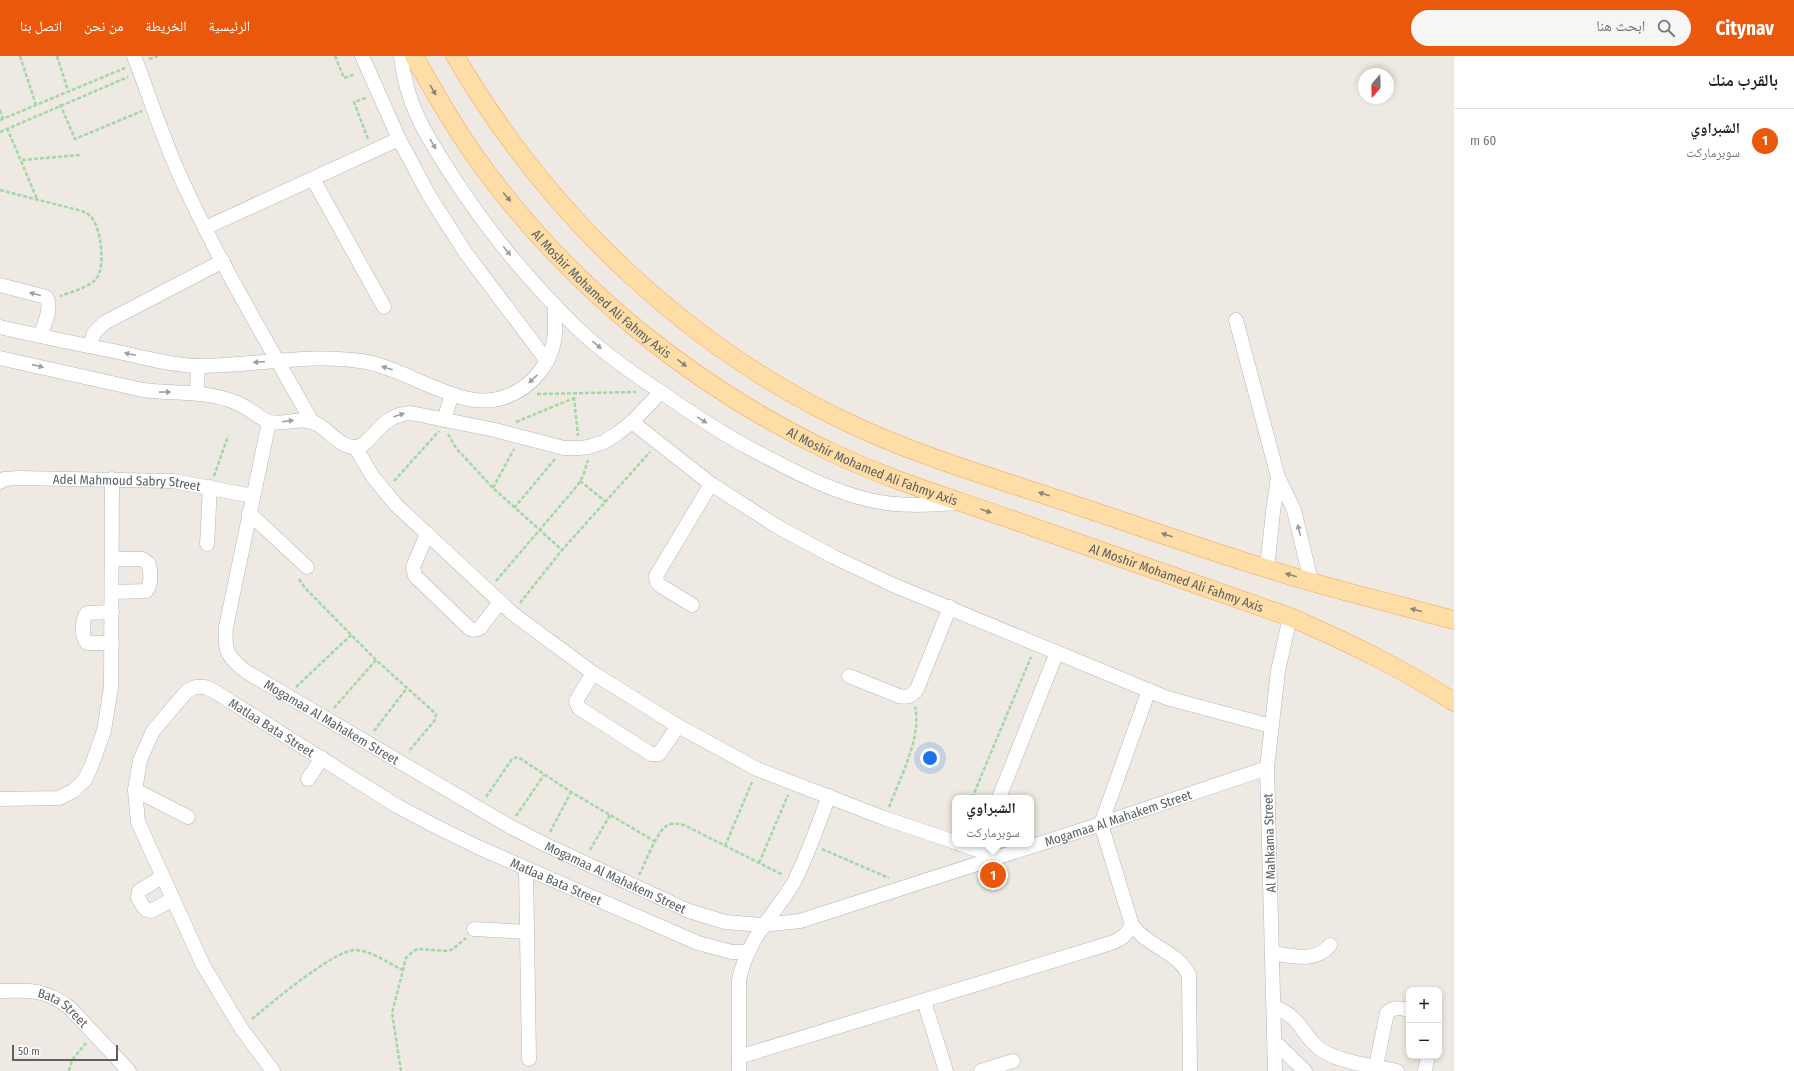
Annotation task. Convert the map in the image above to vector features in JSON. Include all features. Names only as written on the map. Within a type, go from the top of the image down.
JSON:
[{"type":"main road","name":"Al Moshir Mohamed Ali Fahmy Axis","points":[[414,56],[448,116],[489,175],[535,231],[586,283],[653,342],[726,394],[797,435],[870,470],[1290,617],[1385,661],[1454,702]]},
{"type":"main road","points":[[455,56],[496,122],[525,160],[584,229],[615,260],[681,318],[753,370],[826,412],[903,446],[1267,569],[1454,620]]},
{"type":"street","points":[[362,56],[399,139],[430,197],[465,252],[547,361]]},
{"type":"street","points":[[401,56],[403,74],[408,95],[416,114],[442,159],[494,235],[534,282],[576,327],[598,346],[660,392],[702,420],[774,461],[850,494],[870,500],[911,506],[963,503]]},
{"type":"street","points":[[136,64],[185,188],[205,228],[312,422]]},
{"type":"street","points":[[205,228],[399,139]]},
{"type":"street","points":[[313,179],[384,307]]},
{"type":"street","points":[[90,346],[94,333],[104,323],[223,261]]},
{"type":"street","points":[[0,286],[46,297],[49,306],[40,336]]},
{"type":"street","points":[[0,327],[157,360],[198,366],[332,358],[370,363],[401,372],[452,394],[476,401],[494,400],[512,395],[525,387],[538,375],[547,361],[552,348],[555,334],[555,304]]},
{"type":"street","points":[[1236,320],[1278,477],[1294,510],[1311,581]]},
{"type":"street","points":[[0,358],[143,390],[160,392],[197,392],[237,402],[269,422],[275,423],[300,420],[312,422],[321,426],[343,444],[355,447],[367,441],[384,423],[396,415],[411,413],[445,422],[495,430],[564,448],[583,448],[604,442],[632,422],[660,392]]},
{"type":"street","points":[[197,392],[198,366]]},
{"type":"street","points":[[445,422],[452,394]]},
{"type":"street","name":"Mogamaa Al Mahakem Street","points":[[269,422],[226,627],[225,645],[232,661],[246,672],[367,741],[477,809],[544,844],[689,911],[725,922],[762,925],[800,921],[1029,847]]},
{"type":"street","points":[[632,422],[711,484],[778,527],[834,557],[891,584],[1149,690],[1186,704],[1271,726]]},
{"type":"street","points":[[355,447],[384,492],[427,534],[512,613],[593,673],[678,726],[757,769],[884,818],[952,841]]},
{"type":"street","points":[[1267,569],[1272,512],[1278,477]]},
{"type":"street","name":"Adel Mahmoud Sabry Street","points":[[0,482],[4,479],[19,478],[173,481],[253,496]]},
{"type":"street","points":[[0,799],[59,798],[73,792],[84,781],[104,731],[112,687],[112,479]]},
{"type":"street","points":[[692,605],[661,586],[657,582],[656,576],[711,484]]},
{"type":"street","points":[[207,544],[210,488]]},
{"type":"street","points":[[249,513],[303,572]]},
{"type":"street","points":[[427,534],[414,564],[414,576],[471,630],[480,628],[500,602]]},
{"type":"street","points":[[112,559],[146,560],[150,566],[150,584],[146,591],[112,592]]},
{"type":"street","points":[[849,676],[899,696],[906,697],[913,695],[917,689],[950,607]]},
{"type":"street","points":[[112,612],[87,613],[84,618],[83,638],[87,643],[112,643]]},
{"type":"street","name":"Al Mahkama Street","points":[[1275,1071],[1267,768],[1278,671],[1290,617]]},
{"type":"street","points":[[999,795],[1057,652]]},
{"type":"street","points":[[593,673],[576,701],[578,708],[651,754],[659,754],[678,726]]},
{"type":"street","name":"Matlaa Bata Street","points":[[273,1071],[241,1028],[203,965],[138,822],[135,790],[140,760],[153,731],[187,691],[196,687],[206,686],[397,806],[439,828],[526,868],[698,943],[732,952],[747,952]]},
{"type":"street","points":[[1149,690],[1100,824],[1132,925],[1139,934],[1184,965],[1189,976],[1190,1071]]},
{"type":"street","points":[[308,779],[322,758]]},
{"type":"street","name":"Mogamaa Al Mahakem Street","points":[[1034,845],[1267,768]]},
{"type":"street","points":[[135,790],[188,816]]},
{"type":"street","points":[[829,796],[794,880],[780,904],[762,925],[747,952],[739,980],[739,1064],[924,1001],[1120,940],[1127,934],[1132,925]]},
{"type":"street","points":[[979,847],[998,857]]},
{"type":"street","points":[[526,868],[529,1060]]},
{"type":"street","points":[[162,877],[141,889],[138,898],[145,909],[151,911],[172,899]]},
{"type":"street","points":[[474,929],[527,932]]},
{"type":"street","points":[[1272,953],[1311,957],[1323,952],[1330,945]]},
{"type":"street","name":"Bata Street","points":[[0,991],[31,990],[45,993],[58,999],[70,1007],[130,1071]]},
{"type":"street","points":[[924,1001],[946,1071]]},
{"type":"street","points":[[1274,1007],[1282,1010],[1296,1020],[1311,1040],[1323,1051],[1337,1057],[1397,1071]]},
{"type":"street","points":[[1376,1066],[1387,1013],[1390,1009],[1397,1007],[1406,1009]]},
{"type":"street","points":[[1275,1042],[1304,1071]]},
{"type":"street","points":[[1425,1071],[1427,1059]]},
{"type":"street","points":[[981,1071],[1013,1061]]},
{"type":"path","points":[[20,56],[36,105]]},
{"type":"path","points":[[57,56],[68,91]]},
{"type":"path","points":[[0,110],[1,120],[68,91],[158,56]]},
{"type":"path","points":[[335,56],[344,78],[367,69]]},
{"type":"path","points":[[0,132],[60,104],[136,64]]},
{"type":"path","points":[[373,151],[354,102],[378,93]]},
{"type":"path","points":[[60,104],[75,139],[152,107]]},
{"type":"path","points":[[7,128],[22,160],[37,199]]},
{"type":"path","points":[[22,160],[80,156]]},
{"type":"path","points":[[0,190],[87,213],[95,222],[102,258],[100,274],[89,284],[48,301]]},
{"type":"path","points":[[512,395],[660,392]]},
{"type":"path","points":[[488,591],[580,481],[586,468],[574,394]]},
{"type":"path","points":[[495,430],[574,398]]},
{"type":"path","points":[[445,422],[450,440],[456,448],[493,488],[562,550]]},
{"type":"path","points":[[384,492],[445,422]]},
{"type":"path","points":[[210,488],[228,436]]},
{"type":"path","points":[[493,488],[521,436]]},
{"type":"path","points":[[512,613],[562,550],[658,443]]},
{"type":"path","points":[[514,508],[564,448]]},
{"type":"path","points":[[580,481],[606,502]]},
{"type":"path","points":[[303,572],[305,588],[376,660],[434,711],[436,717],[400,762]]},
{"type":"path","points":[[287,695],[351,635]]},
{"type":"path","points":[[973,795],[1037,644]]},
{"type":"path","points":[[326,718],[376,660]]},
{"type":"path","points":[[367,741],[407,688]]},
{"type":"path","points":[[884,818],[913,743],[916,722],[916,711],[913,695]]},
{"type":"path","points":[[477,809],[512,759],[515,757],[521,758],[571,792],[656,842]]},
{"type":"path","points":[[725,846],[757,769]]},
{"type":"path","points":[[509,826],[544,775]]},
{"type":"path","points":[[759,863],[793,784]]},
{"type":"path","points":[[544,844],[571,792]]},
{"type":"path","points":[[582,862],[610,815]]},
{"type":"path","points":[[634,886],[661,831],[667,825],[675,823],[684,825],[794,880]]},
{"type":"path","points":[[810,844],[908,886]]},
{"type":"path","points":[[401,1071],[392,1013],[406,958],[413,951],[453,949],[462,943],[474,929]]},
{"type":"path","points":[[241,1028],[303,978],[348,951],[363,951],[403,970]]},
{"type":"path","points":[[70,1071],[72,1060],[95,1034]]},
{"type":"place","name":"الشبراوي","points":[[993,875]]}]
